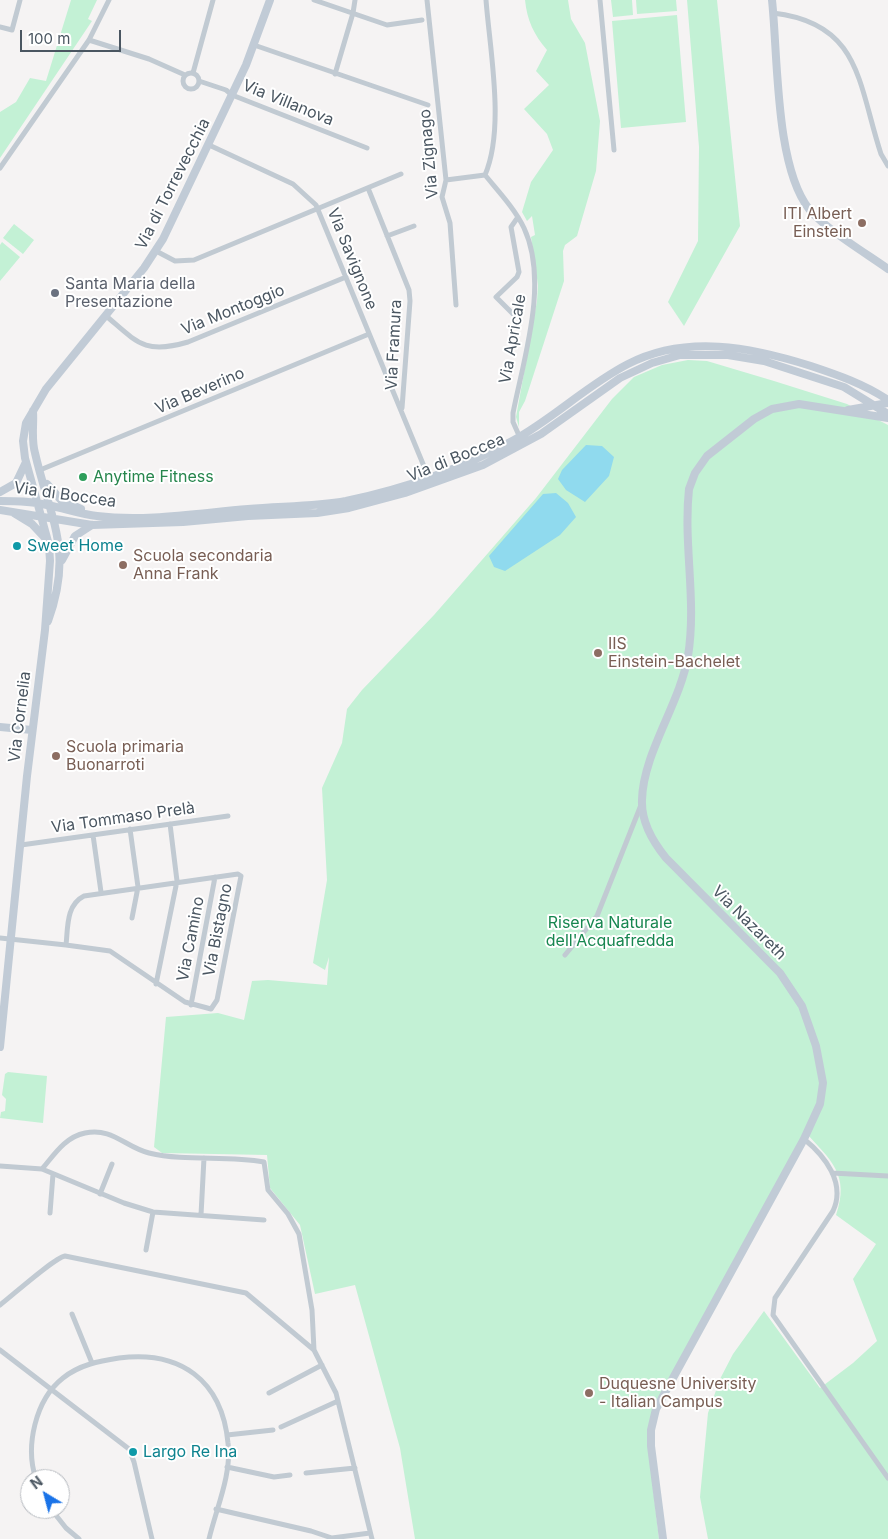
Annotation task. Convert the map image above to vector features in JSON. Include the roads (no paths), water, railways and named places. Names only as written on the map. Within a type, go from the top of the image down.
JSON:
[{"type":"main road","name":"Via di Torrevecchia","points":[[41,516],[26,462],[24,432],[33,410],[46,389],[156,251],[232,95],[270,0]]},
{"type":"main road","points":[[772,0],[784,136],[798,190],[806,204],[818,217],[888,269]]},
{"type":"main road","name":"Via di Boccea","points":[[0,501],[38,503],[96,516],[166,516],[333,503],[373,494],[428,476],[521,441],[619,369],[656,353],[684,347],[733,348],[765,353],[857,382],[888,401]]},
{"type":"main road","name":"Via di Boccea","points":[[0,510],[92,525],[183,522],[338,510],[405,493],[453,476],[521,441],[620,378],[652,363],[680,355],[728,355],[764,361],[850,390],[888,416]]},
{"type":"main road","points":[[841,411],[852,403],[850,390]]},
{"type":"main road","name":"Via Nazareth","points":[[841,411],[874,406],[888,401]]},
{"type":"main road","name":"Via Nazareth","points":[[663,1539],[651,1441],[656,1409],[804,1139],[818,1109],[823,1083],[816,1046],[802,1006],[780,973],[662,853],[645,822],[642,802],[647,772],[680,687],[688,655],[692,601],[688,503],[690,486],[695,473],[714,450],[768,410],[799,404],[888,416]]},
{"type":"main road","points":[[33,410],[33,444],[50,505]]},
{"type":"main road","points":[[0,492],[16,482],[26,462]]},
{"type":"main road","points":[[40,470],[51,490],[60,500],[96,516]]},
{"type":"main road","name":"Via Cornelia","points":[[45,630],[54,604],[61,562],[50,505]]},
{"type":"main road","points":[[10,511],[32,524],[48,541]]},
{"type":"main road","name":"Via Cornelia","points":[[0,1047],[32,730],[45,630],[50,561],[48,541],[41,516]]},
{"type":"main road","points":[[61,562],[75,536],[92,525]]},
{"type":"main road","points":[[0,728],[32,730]]},
{"type":"street","points":[[0,27],[12,30],[20,0]]},
{"type":"street","points":[[0,168],[90,40],[110,0]]},
{"type":"street","points":[[193,73],[213,0]]},
{"type":"street","points":[[314,0],[391,25],[422,20]]},
{"type":"street","points":[[335,74],[355,0]]},
{"type":"street","name":"Via Zignago","points":[[427,0],[446,180],[442,196],[450,222],[456,305]]},
{"type":"street","points":[[446,180],[485,175],[493,158],[496,128],[486,0]]},
{"type":"street","points":[[600,0],[614,150]]},
{"type":"street","points":[[773,12],[809,20],[823,27],[840,43],[853,65],[881,154],[888,166]]},
{"type":"street","points":[[90,40],[149,59],[185,76]]},
{"type":"street","points":[[254,44],[335,74],[428,105]]},
{"type":"street","points":[[193,73],[199,81],[195,88],[187,88],[182,82],[185,76],[193,73]]},
{"type":"street","name":"Via Villanova","points":[[199,81],[226,90],[232,95],[367,148]]},
{"type":"street","name":"Via Savignone","points":[[209,145],[293,184],[306,193],[319,209],[369,334],[402,409]]},
{"type":"street","points":[[156,251],[173,261],[191,260],[401,174]]},
{"type":"street","name":"Via Apricale","points":[[485,175],[518,217],[526,234],[535,293],[513,413],[513,422],[521,441]]},
{"type":"street","name":"Via Framura","points":[[368,188],[408,290],[410,301],[402,409],[428,476]]},
{"type":"street","name":"Via Apricale","points":[[515,316],[496,297],[517,278],[519,272],[511,227],[518,217]]},
{"type":"street","points":[[387,236],[414,226]]},
{"type":"street","name":"Via Montoggio","points":[[105,315],[140,343],[156,348],[170,347],[188,342],[346,277]]},
{"type":"street","name":"Via Beverino","points":[[40,470],[369,334]]},
{"type":"street","points":[[565,954],[598,916],[642,802]]},
{"type":"street","name":"Via Tommaso Prelà","points":[[21,845],[228,816]]},
{"type":"street","points":[[156,984],[177,881],[170,824]]},
{"type":"street","points":[[130,829],[138,887],[132,918]]},
{"type":"street","points":[[93,834],[101,892]]},
{"type":"street","name":"Via Bistagno","points":[[66,945],[72,905],[84,896],[177,881],[239,874],[241,878],[216,1003],[209,1009],[191,1005]]},
{"type":"street","name":"Via Camino","points":[[191,1005],[215,877]]},
{"type":"street","points":[[0,938],[110,951],[156,984],[191,1005]]},
{"type":"street","points":[[42,1169],[68,1141],[79,1134],[94,1131],[109,1133],[148,1153],[182,1158],[265,1163],[268,1190],[292,1220],[301,1241],[312,1310],[314,1350]]},
{"type":"street","points":[[804,1139],[822,1156],[832,1173],[838,1190],[835,1205],[777,1295],[773,1312],[779,1325],[888,1478]]},
{"type":"street","points":[[201,1215],[204,1158]]},
{"type":"street","points":[[100,1194],[112,1164]]},
{"type":"street","points":[[0,1166],[42,1169],[100,1194],[153,1212],[264,1220]]},
{"type":"street","points":[[832,1173],[888,1176]]},
{"type":"street","points":[[50,1213],[54,1174]]},
{"type":"street","points":[[146,1250],[153,1212]]},
{"type":"street","points":[[0,1305],[57,1258],[73,1257],[246,1293],[314,1350],[338,1401],[371,1536],[330,1538],[313,1532],[216,1509]]},
{"type":"street","points":[[72,1314],[92,1363]]},
{"type":"street","points":[[0,1350],[121,1442],[130,1452],[152,1539]]},
{"type":"street","points":[[34,1469],[32,1462],[33,1436],[39,1414],[52,1389],[66,1376],[92,1363],[146,1356],[167,1359],[184,1365],[194,1372],[210,1392],[223,1417],[227,1435],[227,1467],[209,1539]]},
{"type":"street","points":[[269,1394],[322,1365]]},
{"type":"street","points":[[281,1427],[338,1401]]},
{"type":"street","points":[[227,1435],[273,1430]]},
{"type":"street","points":[[227,1467],[274,1477],[290,1475]]},
{"type":"street","points":[[306,1474],[355,1468]]},
{"type":"street","points":[[59,1519],[79,1539]]},
{"type":"water","points":[[586,445],[602,446],[614,457],[609,476],[585,502],[566,490],[558,479],[562,470]]},
{"type":"water","points":[[556,493],[568,503],[576,517],[560,535],[505,571],[494,567],[489,556],[543,494]]},
{"type":"place","name":"ITI Albert Einstein","points":[[862,223]]},
{"type":"place","name":"Santa Maria della Presentazione","points":[[55,293]]},
{"type":"place","name":"Anytime Fitness","points":[[83,477]]},
{"type":"place","name":"Sweet Home","points":[[17,546]]},
{"type":"place","name":"Scuola secondaria Anna Frank","points":[[123,565]]},
{"type":"place","name":"IIS Einstein-Bachelet","points":[[598,653]]},
{"type":"place","name":"Scuola primaria Buonarroti","points":[[56,756]]},
{"type":"place","name":"Duquesne University - Italian Campus","points":[[589,1393]]},
{"type":"place","name":"Largo Re Ina","points":[[133,1452]]},
{"type":"park label","name":"Riserva Naturale dell'Acquafredda","points":[[610,932]]}]
